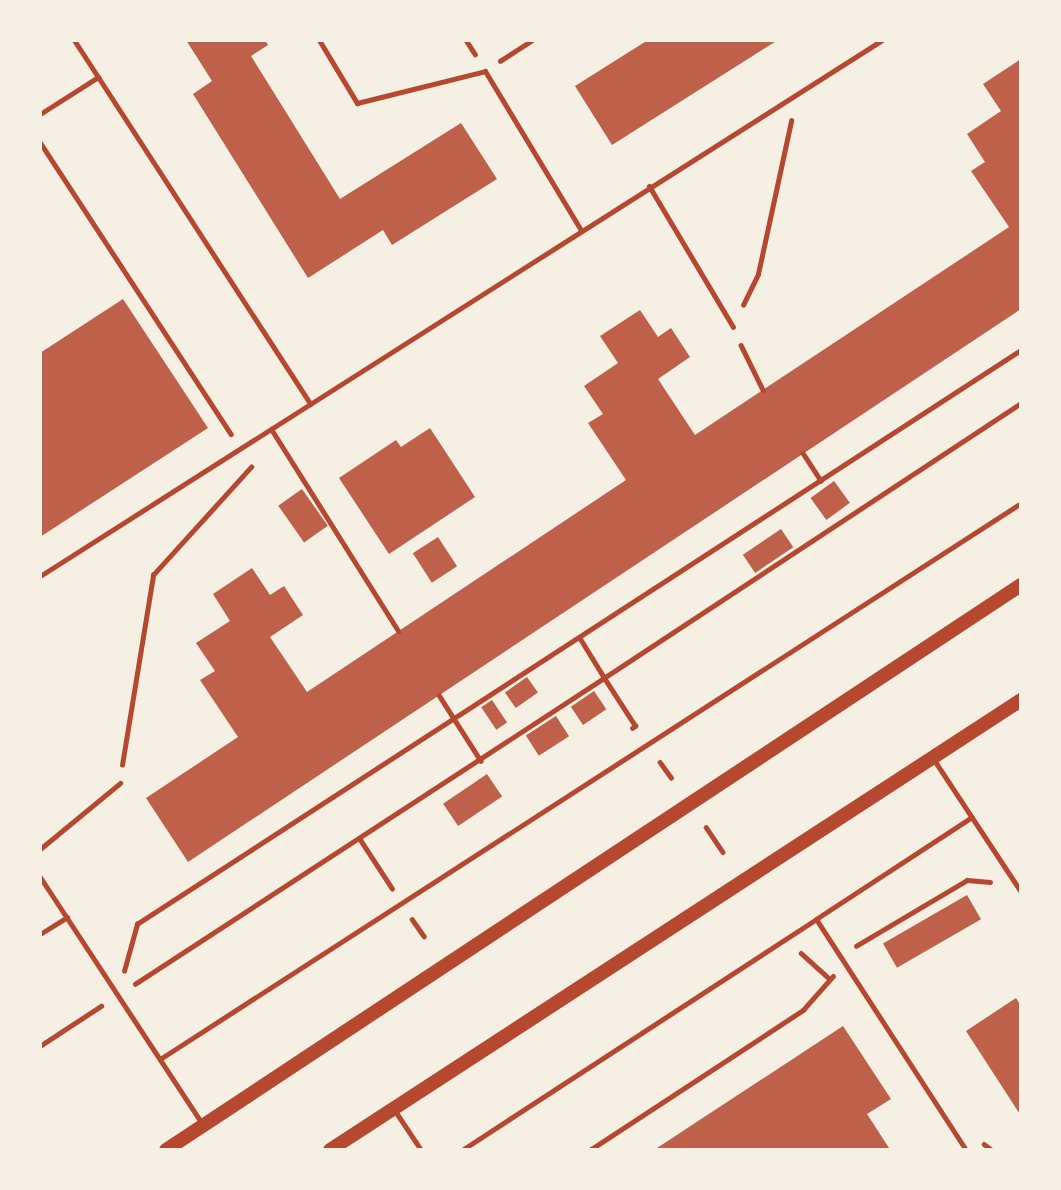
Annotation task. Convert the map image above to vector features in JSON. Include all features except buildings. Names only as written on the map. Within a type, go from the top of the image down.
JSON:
[{"type":"main road","points":[[166,1150],[1021,585]]},
{"type":"main road","points":[[330,1150],[1021,700]]},
{"type":"lane","points":[[74,40],[310,404]]},
{"type":"lane","points":[[319,40],[357,103],[485,71],[582,230]]},
{"type":"lane","points":[[40,576],[882,40]]},
{"type":"lane","points":[[40,114],[98,77]]},
{"type":"lane","points":[[649,186],[733,327]]},
{"type":"lane","points":[[271,429],[398,631]]},
{"type":"lane","points":[[160,1059],[1021,503]]},
{"type":"lane","points":[[932,758],[1021,892]]},
{"type":"lane","points":[[40,849],[120,783]]},
{"type":"lane","points":[[462,1150],[972,817]]},
{"type":"lane","points":[[40,877],[203,1125]]},
{"type":"lane","points":[[40,934],[66,917]]},
{"type":"lane","points":[[816,919],[966,1150]]},
{"type":"lane","points":[[393,1109],[421,1150]]},
{"type":"path","points":[[485,71],[532,40]]},
{"type":"path","points":[[763,390],[733,327],[758,274],[770,201],[798,93]]},
{"type":"path","points":[[40,142],[42,149],[231,434],[220,441]]},
{"type":"path","points":[[117,995],[137,924],[580,639],[1021,350]]},
{"type":"path","points":[[40,1046],[481,761],[1021,403]]},
{"type":"path","points":[[803,453],[821,481]]},
{"type":"path","points":[[120,783],[153,575],[253,466]]},
{"type":"path","points":[[580,639],[635,726]]},
{"type":"path","points":[[439,695],[481,761]]},
{"type":"path","points":[[660,762],[671,777]]},
{"type":"path","points":[[706,827],[723,852]]},
{"type":"path","points":[[854,948],[967,880],[994,882]]},
{"type":"path","points":[[590,1150],[803,1010],[830,978]]}]
